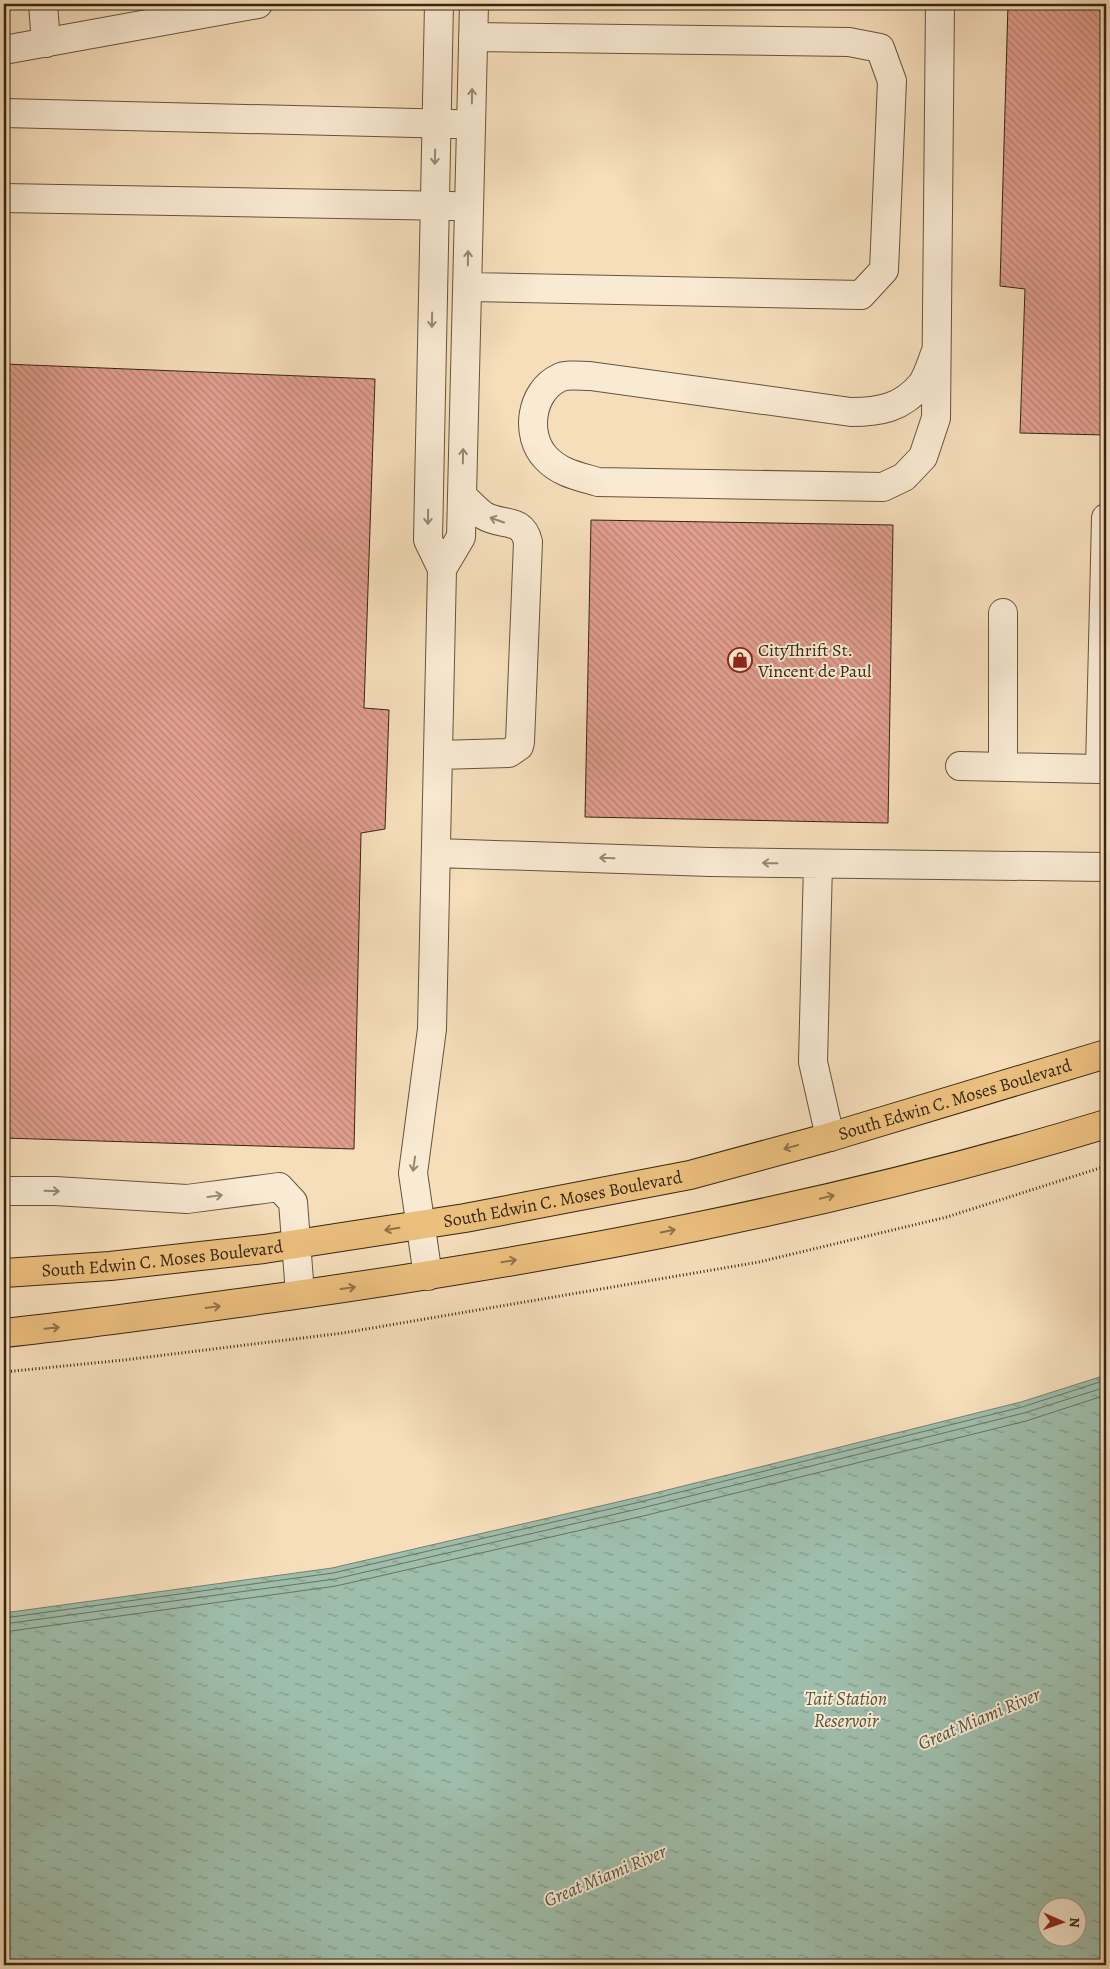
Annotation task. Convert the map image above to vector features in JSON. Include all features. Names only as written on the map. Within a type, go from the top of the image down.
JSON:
[{"type":"main road","name":"South Edwin C. Moses Boulevard","points":[[4,1273],[110,1266],[295,1244],[420,1225],[690,1175],[830,1137],[1106,1054]]},
{"type":"main road","points":[[4,1333],[88,1324],[428,1276],[594,1246],[790,1206],[1005,1154],[1106,1124]]},
{"type":"lane","points":[[43,4],[46,42]]},
{"type":"lane","points":[[428,1276],[412,1173],[432,1028],[436,853],[442,569],[428,540],[438,4]]},
{"type":"lane","points":[[442,569],[461,537],[474,4]]},
{"type":"lane","points":[[936,351],[922,383],[899,404],[874,412],[851,412],[590,376],[560,377],[541,391],[533,411],[534,437],[545,457],[564,472],[598,482],[883,487],[904,477],[923,457],[936,418],[940,4]]},
{"type":"lane","points":[[4,50],[247,5]]},
{"type":"lane","points":[[468,287],[861,295],[884,270],[892,81],[880,48],[849,42],[473,37]]},
{"type":"lane","points":[[4,113],[471,125]]},
{"type":"lane","points":[[4,198],[469,206]]},
{"type":"lane","points":[[438,755],[509,753],[519,746],[520,742],[528,542],[526,531],[518,525],[500,522],[483,515],[462,496]]},
{"type":"lane","points":[[960,766],[1103,770],[1106,518]]},
{"type":"lane","points":[[1003,767],[1004,613]]},
{"type":"lane","points":[[436,853],[818,864],[1106,867]]},
{"type":"lane","points":[[818,864],[813,1062],[830,1137]]},
{"type":"lane","points":[[4,1191],[55,1191],[187,1199],[279,1187],[293,1202],[300,1294]]},
{"type":"path","points":[[4,1372],[124,1360],[343,1333],[759,1262],[946,1217],[1106,1166]]},
{"type":"water","name":"Tait Station Reservoir","points":[[1106,1375],[1106,1965],[4,1965],[4,1613],[332,1568],[639,1497],[1021,1402]]},
{"type":"building","points":[[1008,4],[1106,4],[1106,435],[1020,433],[1025,289],[1000,286]]},
{"type":"building","points":[[4,364],[375,379],[364,708],[389,710],[385,829],[361,833],[354,1149],[4,1138]]},
{"type":"building","name":"CityThrift St. Vincent de Paul","points":[[591,520],[893,525],[888,823],[585,817]]},
{"type":"place","name":"CityThrift St. Vincent de Paul","points":[[740,660]]},
{"type":"water label","name":"Great Miami River","points":[[979,1719]]},
{"type":"water label","name":"Great Miami River","points":[[605,1876]]}]
